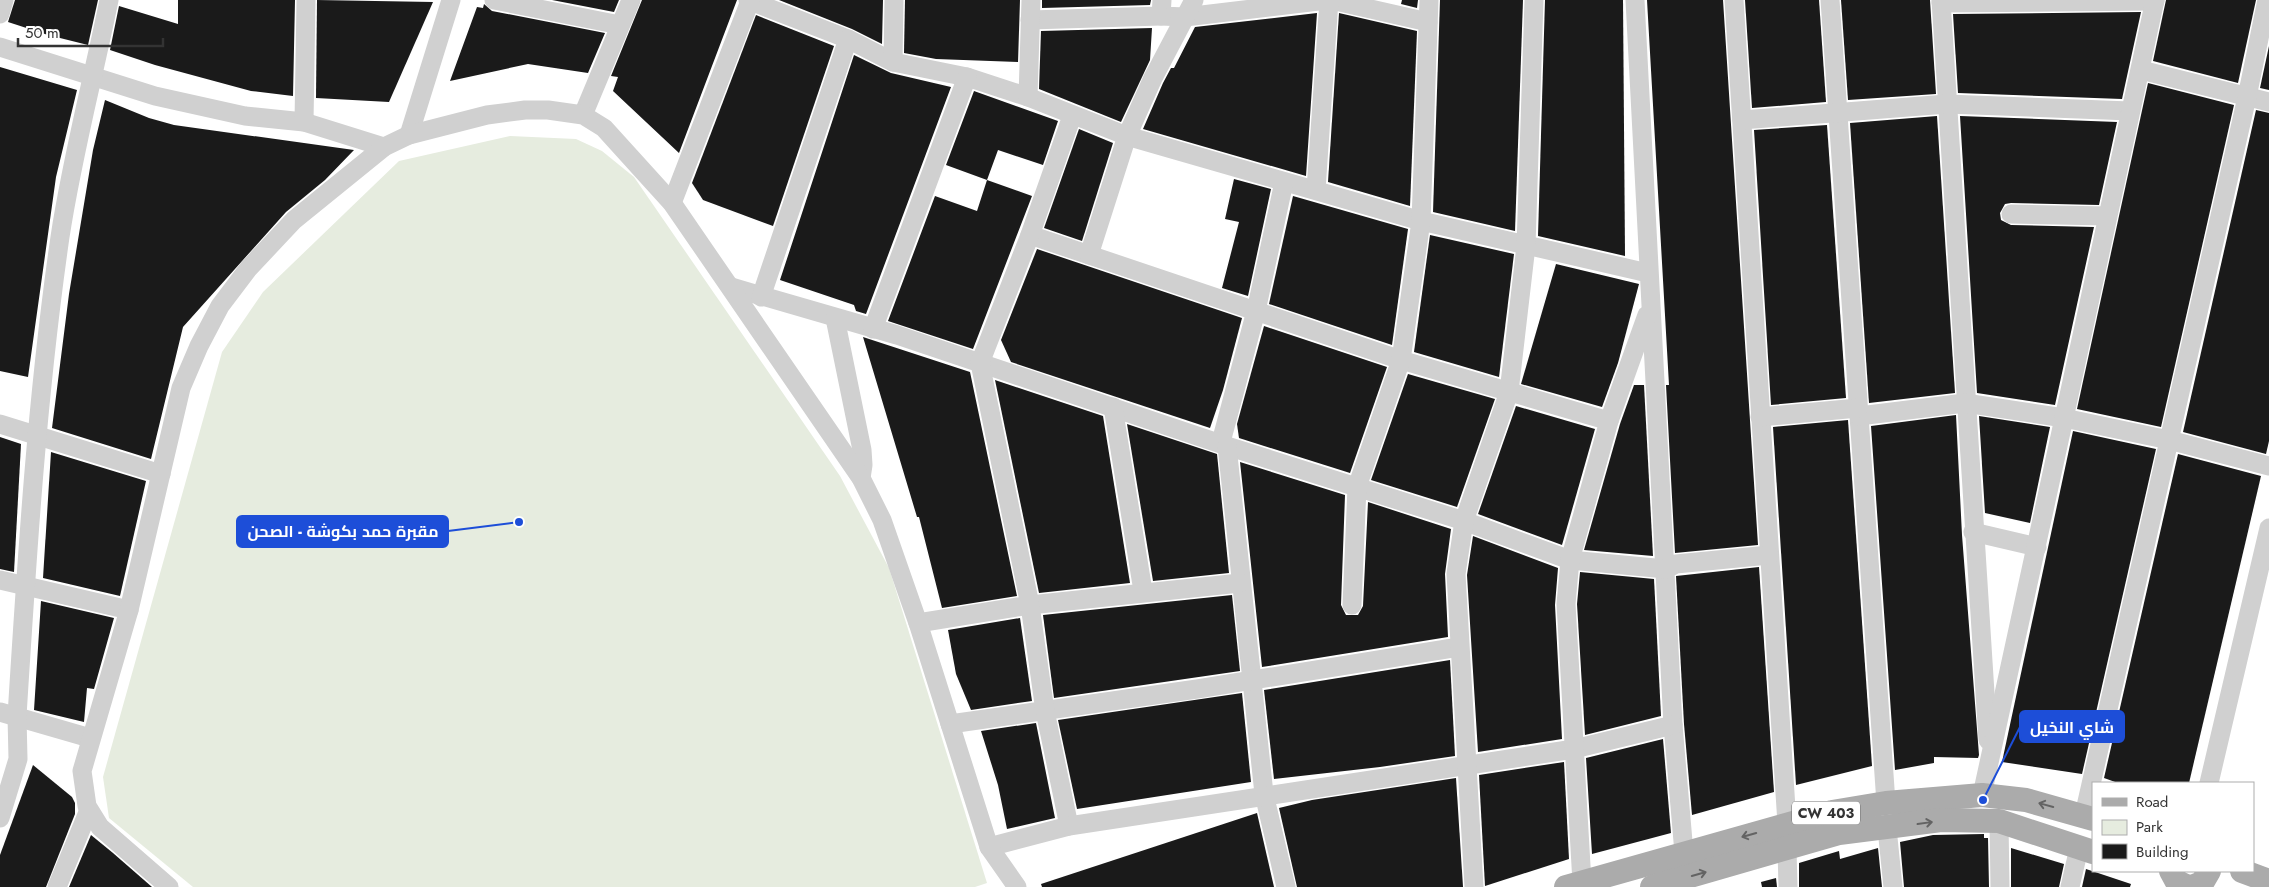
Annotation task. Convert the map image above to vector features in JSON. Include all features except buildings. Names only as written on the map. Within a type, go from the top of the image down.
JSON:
[{"type":"main road","name":"CW 403","points":[[1574,885],[1832,812],[1886,803],[1982,795],[2026,800],[2089,817]]},
{"type":"main road","name":"CW 403","points":[[1656,886],[1839,833],[1941,820],[1999,821],[2086,850]]},
{"type":"main road","points":[[2244,872],[2269,882]]},
{"type":"street","points":[[0,14],[4,0]]},
{"type":"street","points":[[0,818],[18,758],[8,714],[25,586],[36,435],[60,237],[74,159],[94,76],[109,0]]},
{"type":"street","points":[[304,122],[306,0]]},
{"type":"street","points":[[409,135],[451,0]]},
{"type":"street","points":[[494,0],[620,25]]},
{"type":"street","points":[[583,115],[631,0]]},
{"type":"street","points":[[672,203],[749,0],[848,40],[893,62],[967,78],[1028,97],[1072,116],[1127,136],[1421,221],[1648,273]]},
{"type":"street","points":[[893,62],[894,0]]},
{"type":"street","points":[[1028,97],[1031,0]]},
{"type":"street","points":[[1088,255],[1127,136],[1153,78],[1194,0]]},
{"type":"street","points":[[1030,20],[1161,8],[1185,17],[1329,0],[1428,22]]},
{"type":"street","points":[[1316,190],[1329,0]]},
{"type":"street","points":[[1352,605],[1357,487],[1401,360],[1421,221],[1430,0]]},
{"type":"street","points":[[1474,887],[1456,574],[1464,521],[1509,392],[1526,246],[1534,0]]},
{"type":"street","points":[[1635,0],[1673,725],[1684,853]]},
{"type":"street","points":[[1734,0],[1787,824]]},
{"type":"street","points":[[1830,0],[1886,803]]},
{"type":"street","points":[[2096,782],[2169,440],[2247,97],[2266,0]]},
{"type":"street","points":[[1982,795],[1990,761],[2037,547],[2107,216],[2155,1],[1941,1],[1965,403],[1990,761]]},
{"type":"street","points":[[761,297],[848,40]]},
{"type":"street","points":[[0,47],[155,96],[245,116],[304,122],[384,147]]},
{"type":"street","points":[[2141,70],[2269,102]]},
{"type":"street","points":[[873,329],[967,78]]},
{"type":"street","points":[[1742,120],[1947,104],[2130,111]]},
{"type":"street","points":[[169,887],[100,827],[89,810],[84,795],[82,771],[90,738],[129,610],[181,388],[198,346],[220,306],[248,269],[294,220],[384,147],[409,135],[487,115],[525,110],[548,110],[583,115],[604,128],[672,203],[861,478],[882,520],[918,623],[989,847],[1012,886]]},
{"type":"street","points":[[1069,826],[1045,711],[1030,605],[980,363],[1030,235],[1072,116]]},
{"type":"street","points":[[1284,182],[1256,311],[1224,444],[1264,794],[1286,887]]},
{"type":"street","points":[[2011,214],[2107,216]]},
{"type":"street","points":[[1030,235],[1401,360],[1609,421]]},
{"type":"street","points":[[731,287],[980,363],[1464,521],[1570,560],[1666,569],[1676,564],[1769,556]]},
{"type":"street","points":[[1574,885],[1574,749],[1566,604],[1570,560],[1609,421],[1650,306]]},
{"type":"street","points":[[835,318],[862,450],[864,465],[861,478]]},
{"type":"street","points":[[1760,417],[1858,412],[1965,403],[2064,418],[2169,440],[2269,466]]},
{"type":"street","points":[[1113,407],[1143,591]]},
{"type":"street","points":[[0,424],[161,474]]},
{"type":"street","points":[[2209,782],[2269,528]]},
{"type":"street","points":[[1974,532],[2037,547]]},
{"type":"street","points":[[0,580],[129,610]]},
{"type":"street","points":[[918,623],[1030,605],[1143,591],[1240,583]]},
{"type":"street","points":[[950,724],[1197,690],[1252,679],[1459,647]]},
{"type":"street","points":[[8,714],[90,738]]},
{"type":"street","points":[[989,847],[1069,826],[1264,794],[1574,749],[1673,725]]},
{"type":"street","points":[[2089,817],[2092,803]]},
{"type":"street","points":[[58,887],[89,810]]},
{"type":"street","points":[[1999,821],[2000,887]]},
{"type":"street","points":[[1887,828],[1892,887]]},
{"type":"street","points":[[1787,849],[1788,887]]},
{"type":"street","points":[[2070,887],[2086,850]]},
{"type":"green space","points":[[510,136],[576,139],[602,151],[634,177],[840,476],[889,568],[987,883],[975,887],[193,887],[109,818],[103,777],[222,352],[263,292],[399,161]]},
{"type":"place","name":"مقبرة حمد بكوشة - الصحن","points":[[519,522]]},
{"type":"place","name":"شاي النخيل","points":[[1983,800]]}]
